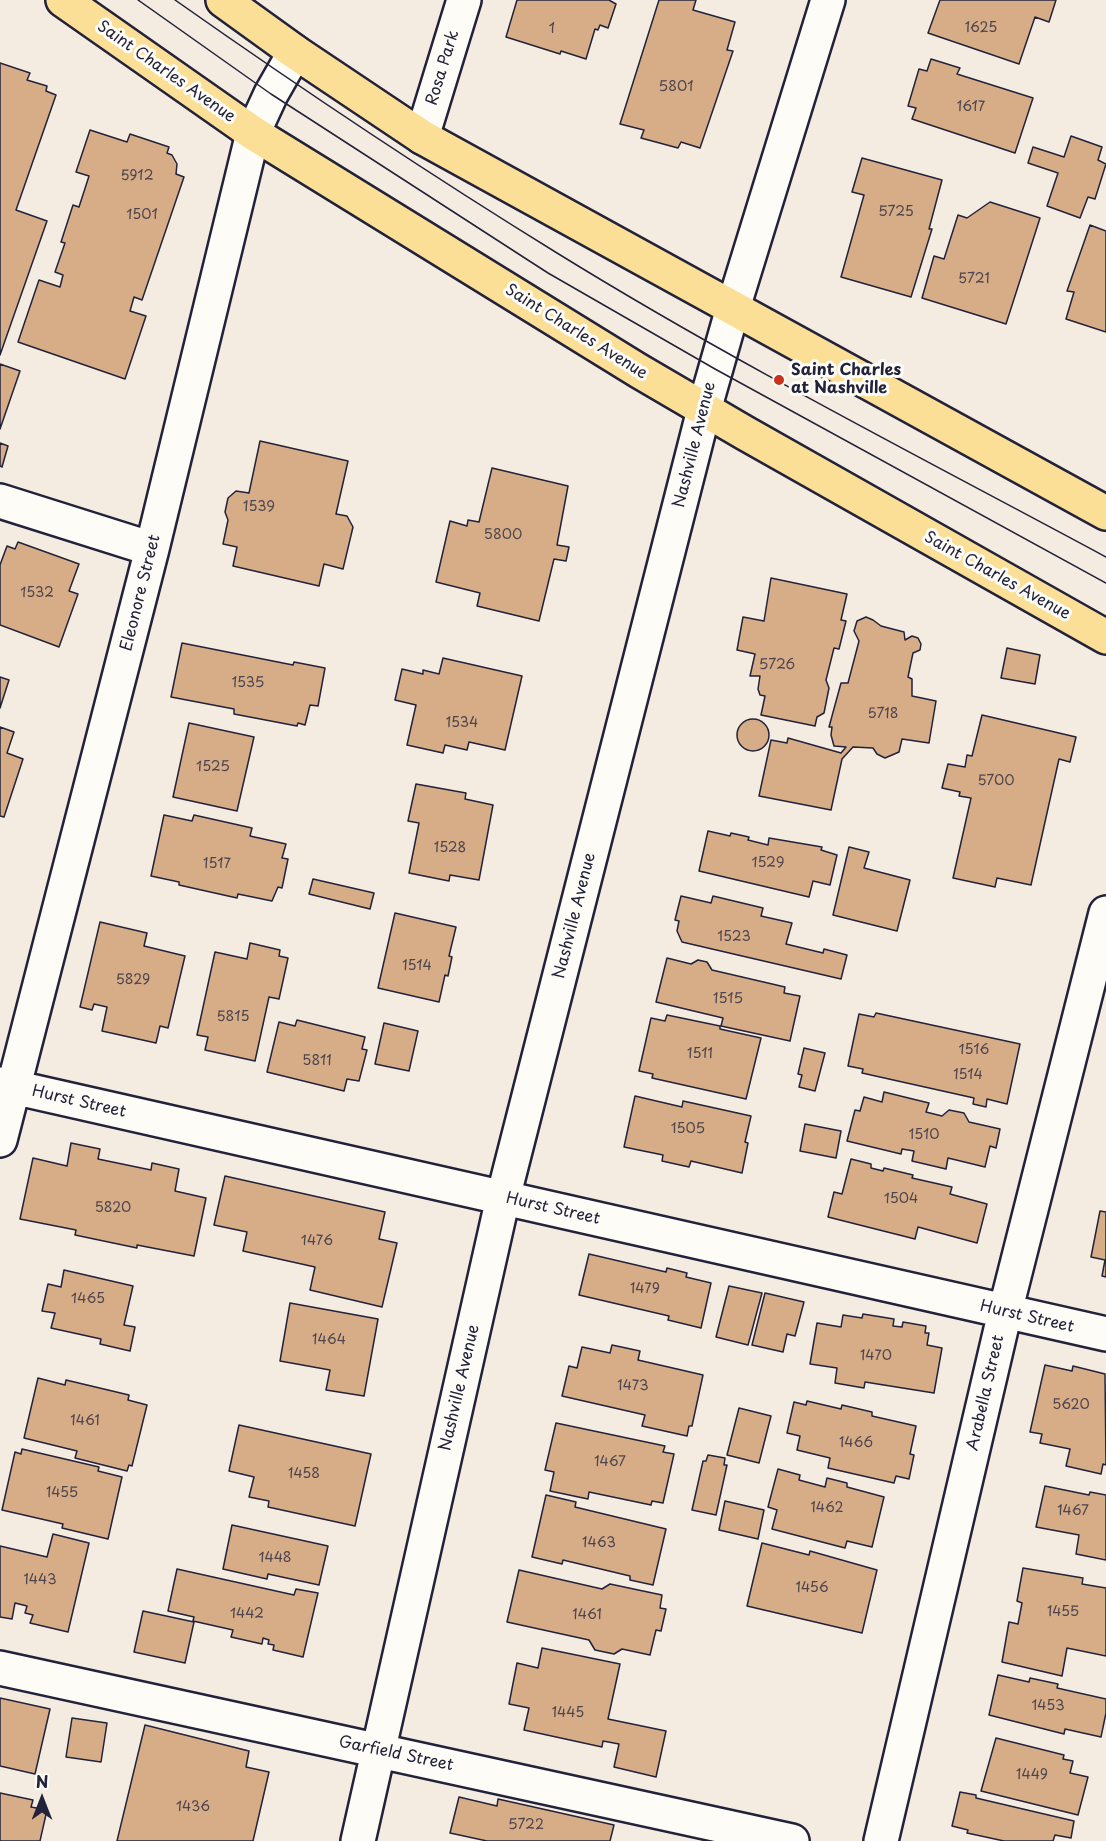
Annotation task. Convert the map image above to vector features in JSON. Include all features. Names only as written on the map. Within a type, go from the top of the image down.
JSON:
[{"type":"main road","name":"Saint Charles Avenue","points":[[63,0],[253,133],[704,410],[1106,637]]},
{"type":"main road","points":[[223,0],[295,52],[422,137],[1106,513]]},
{"type":"street","name":"Rosa Park","points":[[422,137],[464,0]]},
{"type":"street","name":"Nashville Avenue","points":[[358,1841],[503,1198],[704,410],[828,0]]},
{"type":"street","name":"Eleonore Street","points":[[0,1140],[7,1086],[152,549],[253,133],[271,94],[295,52]]},
{"type":"street","points":[[0,501],[152,549]]},
{"type":"street","name":"Arabella Street","points":[[882,1841],[1005,1312],[1106,912]]},
{"type":"street","name":"Hurst Street","points":[[7,1086],[1106,1334]]},
{"type":"street","name":"Garfield Street","points":[[0,1668],[792,1841]]},
{"type":"building","points":[[517,0],[609,0],[616,4],[608,28],[600,25],[598,30],[595,29],[586,59],[561,51],[560,54],[506,37]]},
{"type":"building","points":[[659,0],[696,0],[693,10],[735,22],[727,50],[733,51],[700,148],[681,142],[678,148],[641,138],[644,130],[620,124]]},
{"type":"building","points":[[940,0],[1056,0],[1049,22],[1035,17],[1019,64],[928,33]]},
{"type":"building","points":[[931,59],[960,68],[957,74],[1033,98],[1015,153],[912,119],[916,108],[908,106],[919,69],[927,71]]},
{"type":"building","points":[[0,63],[30,73],[27,80],[47,86],[46,91],[56,95],[16,210],[47,221],[0,355]]},
{"type":"building","points":[[90,130],[127,142],[130,134],[169,147],[167,153],[172,155],[177,164],[176,174],[184,177],[142,300],[134,297],[130,311],[146,316],[125,379],[18,342],[39,280],[60,287],[63,275],[55,272],[65,243],[61,242],[73,205],[79,207],[89,176],[76,172]]},
{"type":"building","points":[[1071,136],[1102,147],[1098,160],[1106,164],[1095,199],[1088,197],[1080,218],[1047,206],[1058,173],[1028,163],[1033,147],[1064,157]]},
{"type":"building","points":[[862,158],[942,180],[929,229],[932,229],[911,297],[841,277],[864,195],[852,192]]},
{"type":"building","points":[[990,202],[1040,218],[1006,324],[922,298],[934,256],[944,259],[958,215],[967,218]]},
{"type":"building","points":[[1090,225],[1106,231],[1106,332],[1066,319],[1074,292],[1067,291]]},
{"type":"building","points":[[0,364],[20,371],[0,429]]},
{"type":"building","points":[[260,441],[348,461],[336,514],[347,516],[353,527],[343,569],[324,564],[319,586],[233,566],[237,547],[223,544],[228,520],[225,512],[228,498],[236,491],[249,493]]},
{"type":"building","points":[[0,443],[8,446],[2,467],[0,466]]},
{"type":"building","points":[[492,468],[568,486],[557,545],[569,547],[566,561],[554,559],[539,621],[477,606],[480,593],[436,582],[450,521],[467,526],[468,520],[479,522]]},
{"type":"building","points":[[18,542],[79,564],[69,591],[78,594],[59,647],[0,625],[0,565],[7,546],[15,549]]},
{"type":"building","points":[[771,578],[847,594],[841,620],[846,621],[839,649],[834,648],[826,680],[829,688],[824,713],[817,717],[815,726],[761,715],[765,696],[760,695],[758,689],[760,676],[750,676],[755,654],[737,650],[743,617],[764,621]]},
{"type":"building","points":[[866,617],[881,626],[904,632],[905,640],[912,636],[918,638],[921,644],[920,650],[913,653],[908,677],[912,679],[912,696],[936,701],[929,743],[902,739],[899,752],[885,758],[877,754],[873,748],[853,747],[842,759],[831,810],[759,796],[771,740],[787,743],[788,738],[841,753],[846,747],[834,746],[831,735],[832,727],[829,727],[841,683],[848,683],[859,641],[854,631],[857,621]]},
{"type":"building","points":[[182,643],[293,665],[294,662],[325,668],[318,706],[310,705],[305,725],[298,723],[297,726],[234,714],[234,709],[171,697]]},
{"type":"building","points":[[1007,648],[1040,655],[1035,684],[1001,678]]},
{"type":"building","points":[[443,658],[522,676],[505,750],[469,742],[467,750],[445,745],[443,753],[407,745],[416,705],[395,700],[402,669],[423,674],[423,670],[439,674]]},
{"type":"building","points":[[0,677],[9,680],[0,708]]},
{"type":"building","points":[[982,715],[1076,737],[1070,762],[1059,759],[1031,885],[997,878],[995,887],[953,878],[971,798],[959,796],[960,792],[942,788],[948,764],[965,767],[967,755],[972,756]]},
{"type":"building","points":[[753,719],[765,723],[769,735],[765,747],[753,751],[741,747],[737,735],[741,723]]},
{"type":"building","points":[[189,723],[254,737],[237,811],[173,797]]},
{"type":"building","points":[[0,727],[14,732],[7,753],[23,759],[4,817],[0,816]]},
{"type":"building","points":[[416,784],[466,793],[465,799],[493,805],[479,880],[450,875],[449,881],[409,873],[419,823],[408,821]]},
{"type":"building","points":[[164,815],[192,821],[194,815],[252,828],[250,836],[286,844],[282,858],[288,859],[282,888],[278,887],[272,901],[238,894],[237,898],[151,876]]},
{"type":"building","points":[[708,831],[749,837],[748,840],[768,845],[769,838],[822,847],[821,850],[837,855],[830,885],[813,881],[809,897],[699,871]]},
{"type":"building","points":[[849,847],[869,852],[864,868],[910,880],[897,931],[833,915]]},
{"type":"building","points":[[313,879],[374,893],[370,909],[309,894]]},
{"type":"building","points":[[681,896],[711,903],[713,896],[763,908],[761,916],[792,923],[786,944],[823,953],[824,949],[847,955],[841,979],[682,942],[677,931],[679,921],[675,920]]},
{"type":"building","points":[[395,913],[456,927],[449,956],[452,957],[448,976],[445,975],[439,1002],[378,988]]},
{"type":"building","points":[[100,922],[147,933],[144,946],[185,956],[168,1028],[160,1026],[156,1043],[102,1031],[107,1007],[94,1004],[92,1010],[80,1007]]},
{"type":"building","points":[[250,943],[280,950],[279,956],[288,958],[279,999],[269,997],[255,1061],[205,1050],[208,1037],[197,1035],[215,952],[247,959]]},
{"type":"building","points":[[667,958],[691,964],[698,960],[707,962],[712,970],[785,987],[784,993],[800,996],[790,1041],[721,1026],[723,1018],[656,1002]]},
{"type":"building","points":[[876,1013],[1020,1044],[1007,1104],[987,1099],[986,1107],[973,1104],[974,1098],[862,1073],[863,1069],[848,1066],[859,1014],[874,1017]]},
{"type":"building","points":[[667,1015],[720,1026],[720,1029],[761,1038],[746,1099],[652,1078],[653,1074],[639,1071],[651,1018],[665,1021]]},
{"type":"building","points":[[297,1020],[365,1037],[362,1049],[367,1050],[359,1081],[347,1079],[344,1091],[267,1072],[279,1022],[295,1026]]},
{"type":"building","points":[[384,1023],[418,1031],[409,1071],[375,1064]]},
{"type":"building","points":[[804,1048],[825,1053],[815,1091],[799,1087],[802,1075],[798,1074]]},
{"type":"building","points":[[884,1092],[929,1103],[926,1112],[942,1116],[949,1110],[964,1113],[969,1122],[1000,1129],[996,1148],[990,1146],[985,1167],[948,1158],[946,1169],[912,1161],[914,1151],[902,1149],[901,1154],[847,1141],[855,1110],[860,1111],[864,1097],[882,1102]]},
{"type":"building","points":[[635,1096],[682,1107],[683,1101],[751,1116],[745,1142],[748,1143],[742,1173],[691,1161],[689,1167],[662,1161],[663,1155],[624,1147]]},
{"type":"building","points":[[805,1124],[841,1131],[836,1158],[800,1151]]},
{"type":"building","points":[[71,1143],[100,1149],[98,1159],[151,1170],[152,1163],[179,1169],[175,1191],[206,1198],[194,1256],[137,1245],[137,1248],[75,1235],[76,1230],[20,1219],[33,1158],[67,1166]]},
{"type":"building","points":[[851,1159],[871,1164],[871,1168],[883,1171],[884,1168],[913,1175],[912,1178],[952,1187],[950,1194],[987,1204],[977,1243],[918,1227],[915,1239],[828,1217],[834,1192],[842,1194]]},
{"type":"building","points":[[225,1176],[385,1212],[379,1239],[397,1243],[382,1307],[310,1290],[315,1267],[243,1251],[247,1232],[214,1225]]},
{"type":"building","points":[[1100,1211],[1106,1212],[1106,1277],[1102,1276],[1105,1260],[1091,1257]]},
{"type":"building","points":[[589,1254],[666,1272],[667,1268],[687,1273],[686,1277],[711,1283],[701,1328],[668,1320],[669,1316],[579,1295]]},
{"type":"building","points":[[64,1270],[133,1286],[124,1325],[135,1327],[130,1351],[100,1344],[101,1339],[51,1328],[55,1313],[42,1311],[48,1284],[61,1287]]},
{"type":"building","points":[[729,1286],[762,1293],[748,1345],[716,1337]]},
{"type":"building","points":[[765,1293],[804,1302],[795,1336],[787,1334],[783,1352],[752,1345]]},
{"type":"building","points":[[290,1303],[378,1319],[364,1396],[326,1390],[330,1370],[280,1361]]},
{"type":"building","points":[[863,1314],[894,1319],[893,1326],[902,1327],[903,1322],[926,1326],[925,1333],[929,1333],[927,1345],[942,1348],[934,1393],[865,1382],[864,1388],[835,1383],[837,1368],[810,1364],[817,1323],[841,1327],[843,1315],[862,1318]]},
{"type":"building","points":[[612,1345],[640,1351],[638,1360],[703,1375],[692,1426],[689,1426],[687,1436],[642,1426],[645,1415],[562,1396],[569,1366],[577,1368],[582,1347],[610,1353]]},
{"type":"building","points":[[1045,1365],[1072,1371],[1073,1366],[1105,1374],[1106,1465],[1103,1464],[1101,1474],[1066,1466],[1070,1449],[1040,1443],[1042,1434],[1030,1432]]},
{"type":"building","points":[[38,1378],[65,1385],[66,1380],[129,1395],[128,1400],[147,1405],[132,1466],[129,1465],[127,1471],[75,1458],[77,1451],[24,1438]]},
{"type":"building","points":[[807,1401],[841,1409],[842,1405],[872,1412],[872,1416],[916,1426],[910,1454],[914,1455],[909,1479],[896,1476],[894,1483],[828,1468],[830,1458],[797,1450],[800,1436],[787,1433],[794,1402],[806,1405]]},
{"type":"building","points":[[739,1408],[771,1416],[759,1463],[727,1455]]},
{"type":"building","points":[[556,1423],[665,1446],[663,1452],[674,1454],[663,1503],[652,1501],[651,1505],[589,1492],[588,1499],[550,1491],[554,1472],[545,1470]]},
{"type":"building","points":[[239,1425],[371,1454],[355,1526],[268,1507],[269,1501],[249,1497],[254,1477],[229,1471]]},
{"type":"building","points":[[22,1449],[99,1467],[98,1471],[122,1477],[108,1539],[62,1528],[63,1524],[2,1510],[15,1452],[21,1454]]},
{"type":"building","points":[[708,1455],[725,1458],[724,1465],[727,1465],[716,1515],[692,1510],[703,1461],[706,1461]]},
{"type":"building","points":[[778,1469],[800,1475],[799,1480],[825,1487],[827,1478],[847,1483],[847,1487],[884,1497],[872,1547],[847,1541],[845,1548],[772,1529],[777,1510],[768,1507]]},
{"type":"building","points":[[1045,1486],[1089,1495],[1090,1492],[1106,1495],[1106,1560],[1076,1554],[1079,1535],[1036,1527]]},
{"type":"building","points":[[546,1495],[576,1502],[575,1507],[666,1529],[653,1585],[630,1580],[630,1576],[563,1560],[562,1564],[532,1557]]},
{"type":"building","points":[[725,1501],[764,1510],[758,1539],[719,1530]]},
{"type":"building","points":[[232,1525],[328,1546],[319,1585],[268,1574],[267,1579],[223,1569]]},
{"type":"building","points":[[53,1534],[89,1543],[68,1632],[30,1623],[33,1615],[25,1613],[27,1606],[15,1603],[12,1619],[0,1617],[0,1546],[47,1557]]},
{"type":"building","points":[[762,1543],[809,1555],[810,1551],[877,1570],[862,1633],[747,1606]]},
{"type":"building","points":[[1023,1568],[1083,1578],[1082,1584],[1106,1588],[1106,1656],[1067,1648],[1062,1676],[1002,1662],[1009,1622],[1018,1624],[1022,1603],[1017,1601]]},
{"type":"building","points":[[177,1569],[294,1595],[296,1589],[318,1593],[303,1657],[273,1650],[274,1645],[268,1644],[269,1640],[263,1638],[262,1644],[231,1637],[233,1630],[193,1621],[194,1617],[168,1611]]},
{"type":"building","points":[[519,1570],[602,1589],[610,1584],[662,1595],[660,1608],[666,1609],[661,1631],[656,1630],[650,1655],[622,1649],[614,1654],[595,1650],[589,1640],[507,1622]]},
{"type":"building","points":[[143,1611],[194,1622],[185,1663],[134,1652]]},
{"type":"building","points":[[542,1648],[620,1664],[608,1719],[666,1731],[656,1777],[614,1767],[619,1744],[603,1741],[602,1747],[524,1730],[529,1708],[509,1704],[517,1663],[538,1668]]},
{"type":"building","points":[[998,1675],[1029,1682],[1030,1678],[1058,1684],[1057,1688],[1106,1699],[1106,1713],[1101,1737],[1065,1729],[1064,1734],[989,1715]]},
{"type":"building","points":[[0,1698],[50,1709],[35,1774],[0,1766]]},
{"type":"building","points":[[72,1718],[107,1723],[101,1762],[66,1757]]},
{"type":"building","points":[[145,1725],[249,1751],[246,1767],[269,1772],[253,1841],[117,1841]]},
{"type":"building","points":[[996,1738],[1064,1755],[1063,1759],[1073,1761],[1070,1773],[1088,1777],[1078,1815],[981,1791]]},
{"type":"building","points":[[960,1792],[976,1795],[976,1798],[1074,1821],[1071,1838],[1055,1835],[1053,1841],[1004,1841],[967,1833],[968,1830],[952,1826]]},
{"type":"building","points":[[0,1793],[33,1800],[31,1807],[47,1810],[40,1841],[0,1841]]},
{"type":"building","points":[[459,1797],[497,1806],[498,1799],[614,1825],[610,1841],[487,1841],[450,1833]]},
{"type":"tram line","points":[[138,0],[271,94],[548,273],[715,369],[1106,583]]},
{"type":"tram line","points":[[175,0],[412,161],[624,294],[829,409],[1106,557]]},
{"type":"place","name":"Saint Charles at Nashville","points":[[779,380]]}]
